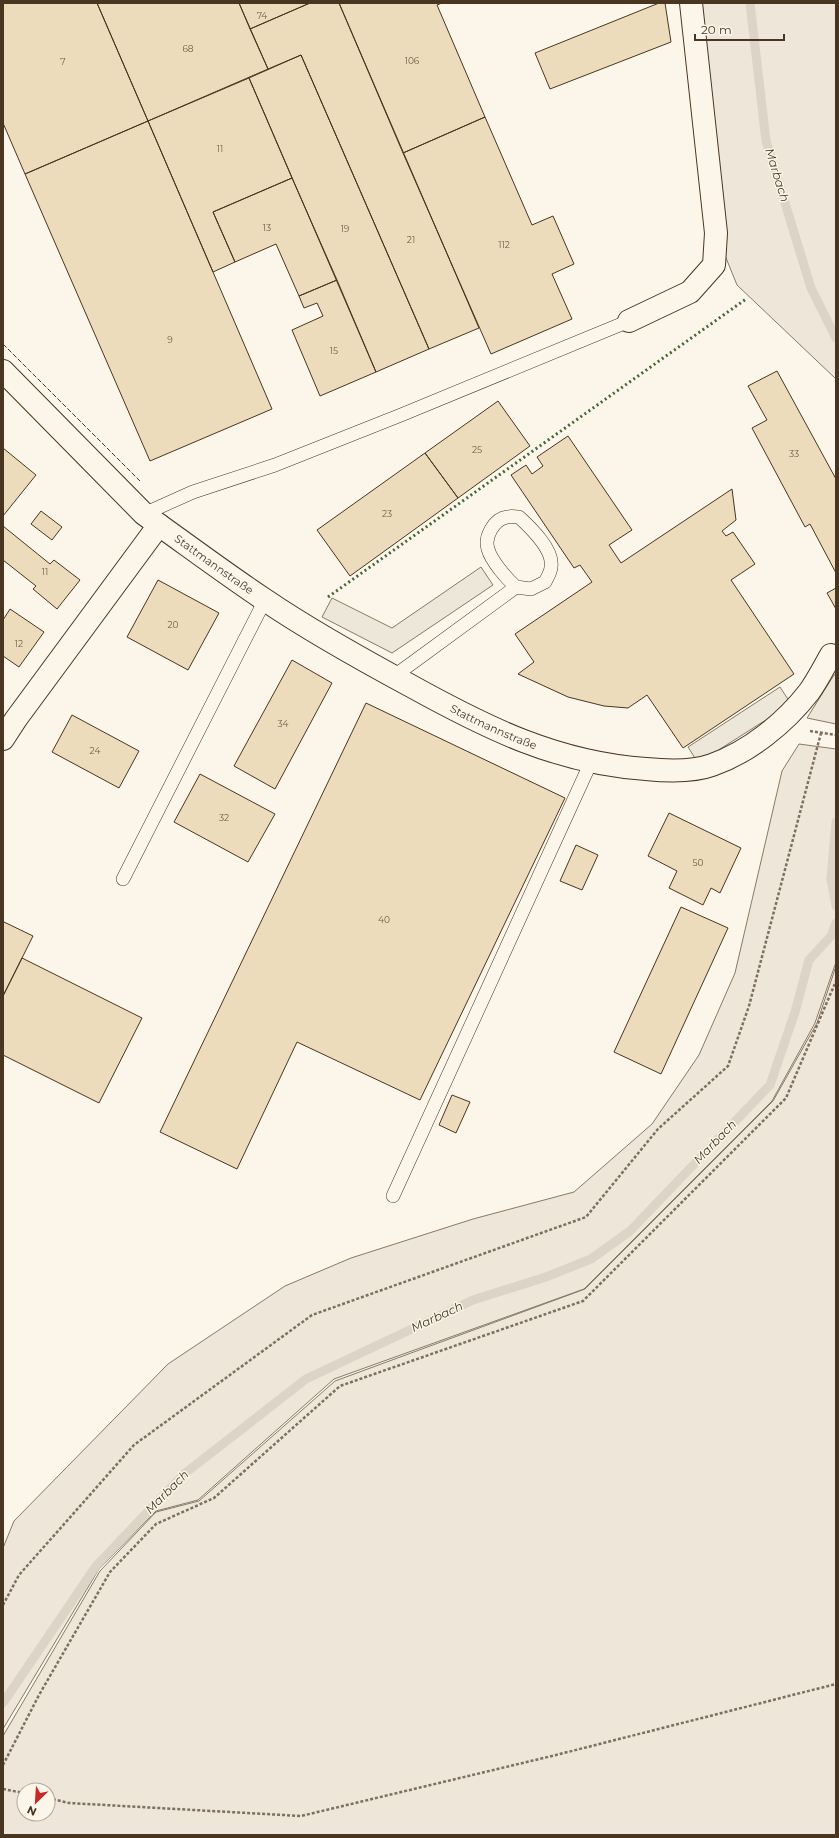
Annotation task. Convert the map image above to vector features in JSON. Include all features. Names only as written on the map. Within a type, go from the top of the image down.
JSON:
[{"type":"street","points":[[629,321],[690,292],[714,265],[716,233],[691,3]]},
{"type":"street","name":"Stattmannstraße","points":[[3,371],[151,519],[265,600],[393,677],[471,719],[532,746],[592,762],[635,769],[671,771],[711,766],[746,748],[779,724],[809,692],[831,655]]},
{"type":"street","points":[[3,739],[151,519]]},
{"type":"lane","points":[[151,519],[193,492],[275,465],[629,321]]},
{"type":"lane","points":[[393,677],[516,587],[530,589],[545,582],[552,567],[547,549],[532,529],[519,517],[506,517],[495,524],[488,536],[488,550],[505,577],[516,587]]},
{"type":"lane","points":[[123,879],[265,600]]},
{"type":"lane","points":[[393,1196],[592,762]]},
{"type":"path","points":[[3,1605],[19,1575],[134,1445],[312,1315],[586,1217],[658,1129],[728,1066],[749,1006],[821,733]]},
{"type":"path","points":[[3,1765],[39,1695],[110,1572],[156,1524],[214,1498],[340,1386],[583,1301],[786,1098],[836,981]]},
{"type":"path","points":[[56,1800],[69,1803],[300,1816],[556,1755],[836,1684]]},
{"type":"path","points":[[3,1789],[16,1791]]},
{"type":"shaded area","points":[[697,3],[836,3],[836,379],[737,285],[724,253]]},
{"type":"shaded area","points":[[481,567],[493,585],[392,653],[322,617],[332,598],[392,628]]},
{"type":"shaded area","points":[[836,674],[836,724],[807,718],[834,675]]},
{"type":"shaded area","points":[[780,687],[791,704],[698,763],[688,747]]},
{"type":"shaded area","points":[[799,744],[836,749],[836,962],[815,1023],[772,1101],[584,1289],[334,1379],[198,1500],[156,1511],[99,1569],[3,1729],[3,1548],[14,1521],[168,1364],[285,1286],[351,1258],[473,1219],[574,1192],[652,1124],[699,1055],[735,973],[782,771]]},
{"type":"shaded area","points":[[836,966],[836,1835],[3,1835],[3,1736],[100,1571],[156,1512],[199,1501],[335,1381],[585,1289],[773,1101],[817,1023]]},
{"type":"building","points":[[3,3],[97,3],[148,121],[25,174],[3,123]]},
{"type":"building","points":[[97,3],[239,3],[268,69],[148,121]]},
{"type":"building","points":[[239,3],[310,3],[250,29]]},
{"type":"building","points":[[310,3],[339,3],[479,328],[429,349],[301,55],[268,69],[250,29]]},
{"type":"building","points":[[339,3],[442,3],[437,5],[485,117],[403,153]]},
{"type":"building","points":[[659,3],[665,3],[671,42],[550,89],[535,53]]},
{"type":"building","points":[[301,55],[429,349],[376,372],[249,78]]},
{"type":"building","points":[[249,78],[292,178],[213,212],[235,262],[213,272],[148,121]]},
{"type":"building","points":[[485,117],[532,225],[553,216],[574,264],[552,274],[572,319],[491,354],[403,153]]},
{"type":"building","points":[[148,121],[272,409],[150,461],[25,174]]},
{"type":"building","points":[[292,178],[337,280],[299,296],[276,244],[235,262],[213,212]]},
{"type":"building","points":[[337,280],[376,372],[320,396],[292,330],[323,316],[317,303],[304,308],[299,296]]},
{"type":"building","points":[[777,371],[836,479],[836,573],[810,524],[805,527],[752,428],[767,420],[748,386]]},
{"type":"building","points":[[498,401],[530,446],[458,498],[425,453]]},
{"type":"building","points":[[568,436],[632,530],[609,545],[621,563],[732,489],[736,520],[722,531],[726,536],[733,532],[755,564],[731,580],[794,674],[683,748],[647,695],[628,708],[604,706],[568,697],[518,674],[534,662],[515,634],[592,582],[580,565],[574,568],[511,475],[526,465],[532,474],[543,466],[537,457]]},
{"type":"building","points":[[3,448],[36,475],[3,516]]},
{"type":"building","points":[[425,453],[458,498],[350,576],[317,530]]},
{"type":"building","points":[[41,511],[62,527],[52,540],[31,524]]},
{"type":"building","points":[[3,526],[50,564],[54,560],[80,580],[57,609],[33,589],[36,586],[3,560]]},
{"type":"building","points":[[158,580],[219,613],[188,670],[127,637]]},
{"type":"building","points":[[836,588],[836,609],[827,593]]},
{"type":"building","points":[[10,609],[44,632],[19,667],[3,656],[3,620]]},
{"type":"building","points":[[292,660],[332,683],[275,789],[234,766]]},
{"type":"building","points":[[366,703],[565,798],[420,1100],[297,1042],[237,1169],[160,1132]]},
{"type":"building","points":[[72,715],[139,751],[119,788],[52,752]]},
{"type":"building","points":[[200,774],[275,814],[248,862],[174,822]]},
{"type":"building","points":[[669,813],[741,848],[720,893],[711,888],[703,905],[669,888],[677,871],[648,856]]},
{"type":"building","points":[[576,845],[598,855],[582,890],[560,881]]},
{"type":"building","points":[[681,907],[728,928],[661,1074],[614,1052]]},
{"type":"building","points":[[4,922],[33,936],[3,996],[3,924]]},
{"type":"building","points":[[22,958],[142,1018],[99,1103],[3,1055],[3,996]]},
{"type":"building","points":[[452,1095],[470,1102],[456,1133],[439,1125]]},
{"type":"waterway","name":"Marbach","points":[[750,3],[766,141],[811,288],[836,338]]},
{"type":"waterway","name":"Marbach","points":[[836,822],[831,879],[836,906]]},
{"type":"waterway","name":"Marbach","points":[[3,1703],[96,1566],[184,1474],[306,1379],[473,1300],[546,1277],[591,1259],[630,1231],[770,1085],[795,1012],[809,960],[831,936],[836,923]]},
{"type":"hedge","points":[[328,597],[746,299]]},
{"type":"fence","points":[[3,344],[140,481]]}]
